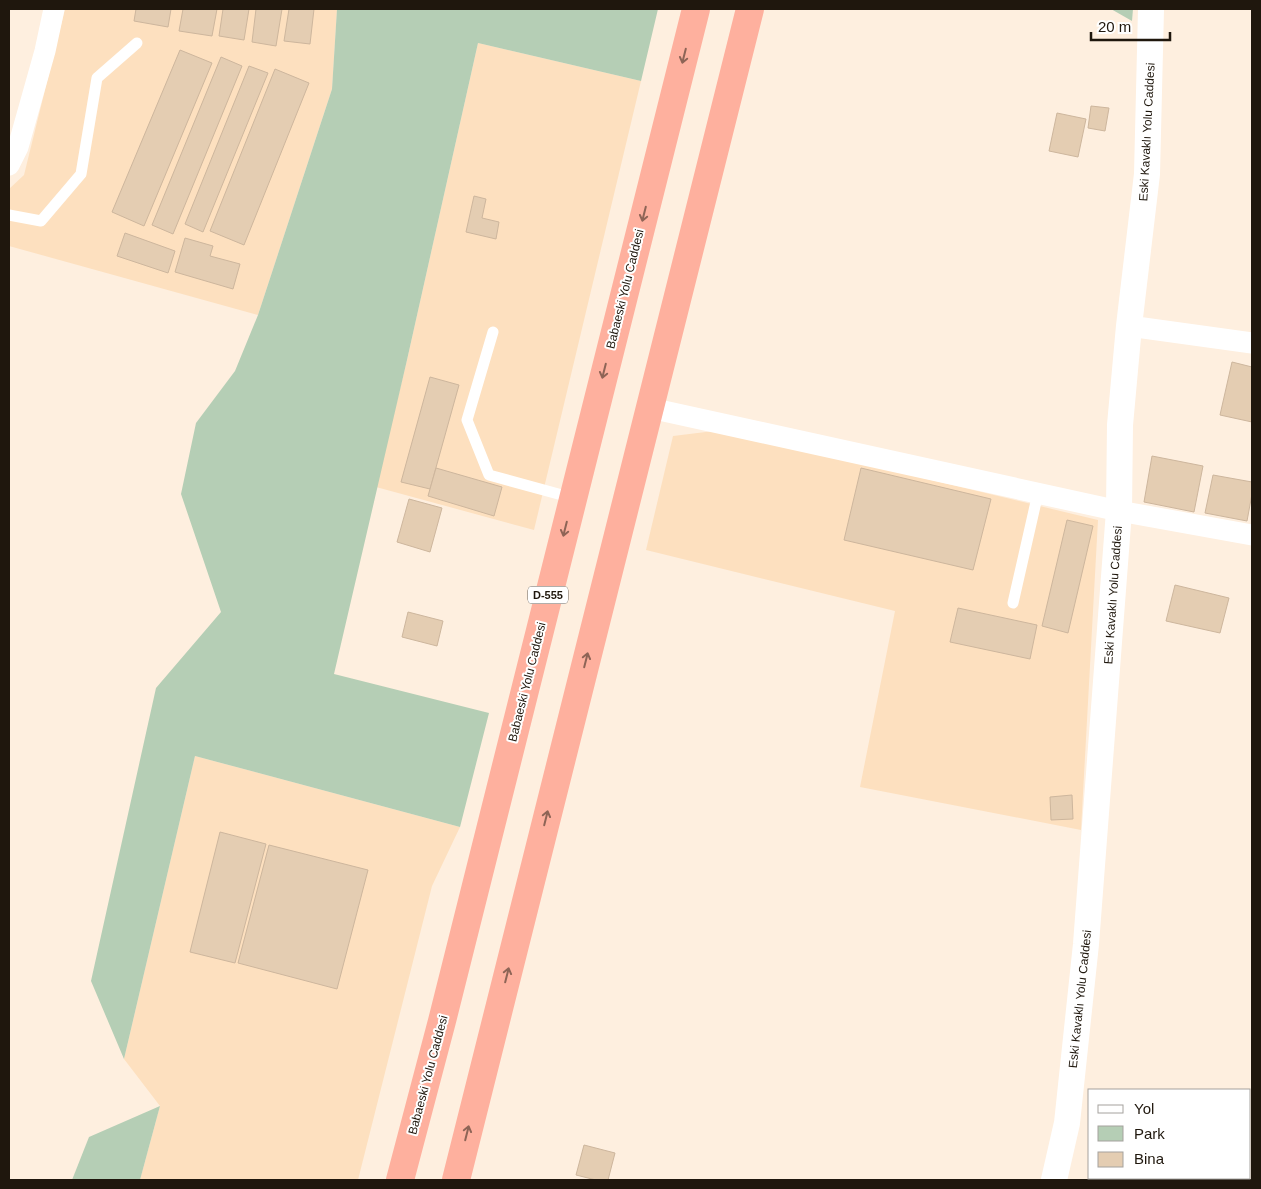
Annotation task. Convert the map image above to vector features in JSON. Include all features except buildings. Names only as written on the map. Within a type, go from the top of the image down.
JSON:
[{"type":"highway","name":"Babaeski Yolu Caddesi","points":[[400,1180],[442,1021],[696,9]]},
{"type":"highway","points":[[456,1180],[750,9]]},
{"type":"street","points":[[9,165],[18,146],[45,50],[54,9]]},
{"type":"street","name":"Eski Kavaklı Yolu Caddesi","points":[[1054,1180],[1067,1123],[1086,944],[1119,511],[1120,425],[1129,326],[1147,174],[1150,9]]},
{"type":"street","points":[[1129,326],[1252,342]]},
{"type":"street","points":[[650,408],[1119,511],[1252,535]]},
{"type":"lane","points":[[9,215],[41,221],[81,174],[97,78],[137,43]]},
{"type":"lane","points":[[493,332],[467,420],[489,475],[573,498]]},
{"type":"lane","points":[[1013,603],[1038,493]]},
{"type":"shaded area","points":[[65,9],[337,9],[332,89],[258,315],[9,246],[9,189],[24,175]]},
{"type":"shaded area","points":[[478,43],[641,81],[534,530],[376,487],[407,360]]},
{"type":"shaded area","points":[[722,430],[1098,520],[1081,830],[860,787],[895,611],[646,550],[673,436]]},
{"type":"shaded area","points":[[195,756],[460,827],[432,886],[358,1180],[140,1180],[160,1106],[124,1059]]},
{"type":"green space","points":[[337,9],[658,9],[641,81],[478,43],[334,674],[489,713],[460,827],[195,756],[124,1059],[91,981],[156,688],[221,612],[181,494],[196,423],[235,371],[258,315],[332,89]]},
{"type":"green space","points":[[1111,9],[1133,9],[1132,21]]},
{"type":"green space","points":[[160,1106],[140,1180],[72,1180],[89,1137]]}]
